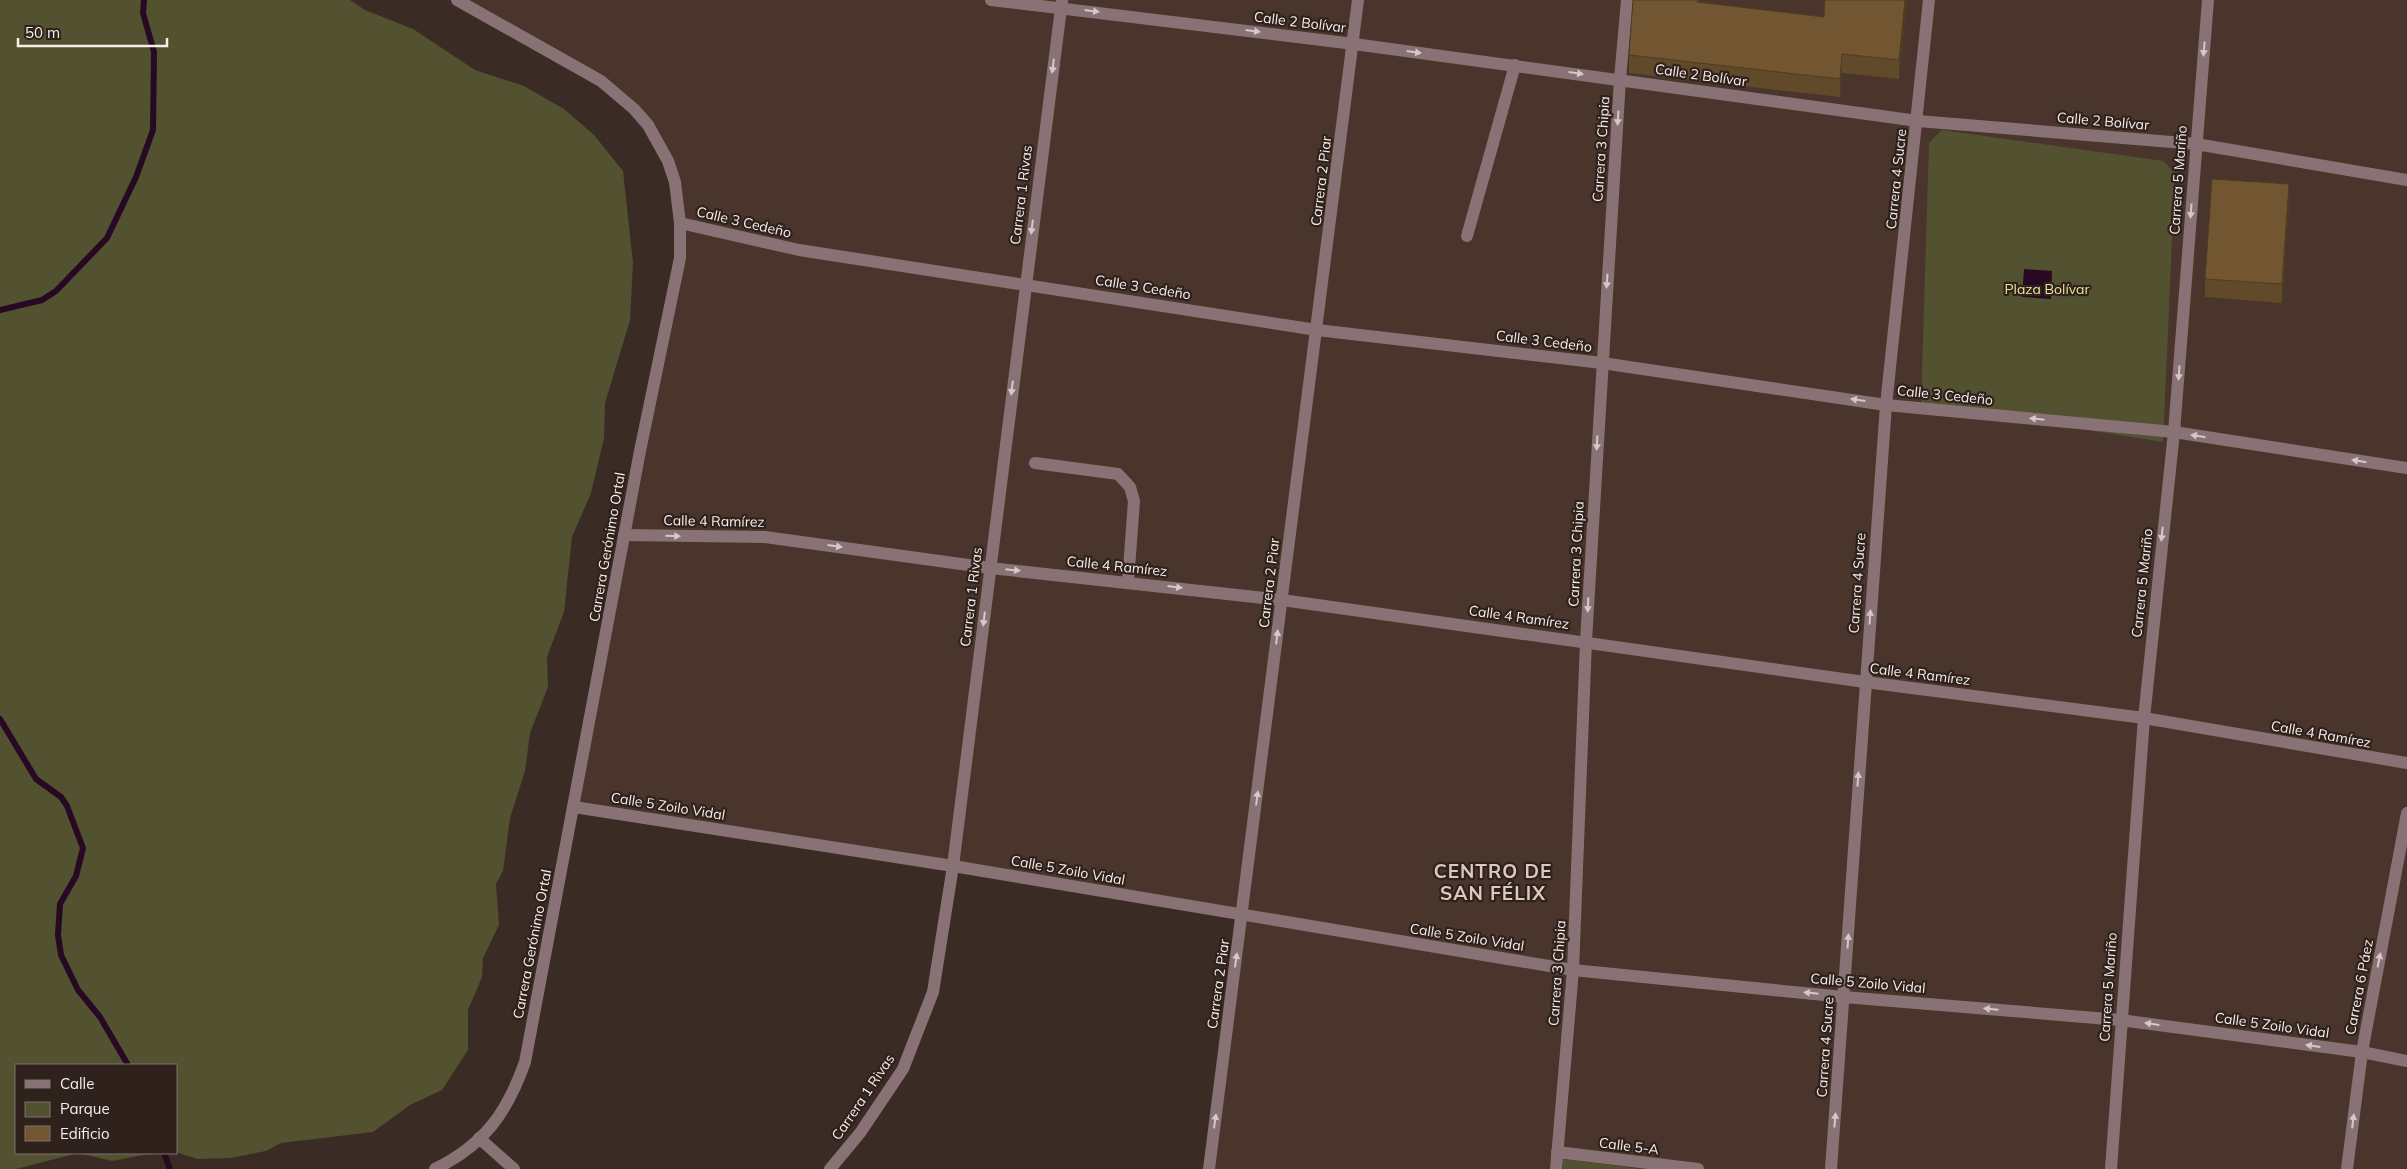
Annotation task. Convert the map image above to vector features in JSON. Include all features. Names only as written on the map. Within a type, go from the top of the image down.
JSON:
[{"type":"street","name":"Carrera Gerónimo Ortal","points":[[435,1169],[464,1152],[505,1109],[514,1092],[524,1062],[574,807],[624,535],[680,258],[680,223],[675,182],[668,162],[648,125],[634,109],[601,81],[457,0]]},
{"type":"street","name":"Calle 2 Bolívar","points":[[991,0],[1061,4],[1918,121],[2196,144],[2407,180]]},
{"type":"street","name":"Carrera 2 Piar","points":[[1209,1169],[1354,44],[1358,0]]},
{"type":"street","name":"Carrera 3 Chipia","points":[[1556,1169],[1574,970],[1586,641],[1620,79],[1627,0]]},
{"type":"street","name":"Carrera 4 Sucre","points":[[1831,1169],[1886,405],[1918,121],[1929,0]]},
{"type":"street","name":"Carrera 5 Mariño","points":[[2111,1169],[2120,1020],[2144,718],[2174,432],[2208,0]]},
{"type":"street","name":"Carrera 1 Rivas","points":[[830,1169],[860,1132],[903,1069],[934,992],[953,866],[1061,4]]},
{"type":"street","points":[[1467,236],[1515,65]]},
{"type":"street","name":"Calle 3 Cedeño","points":[[680,223],[799,250],[1025,283],[1317,330],[1602,363],[1886,405],[2174,432],[2407,468]]},
{"type":"street","points":[[1035,463],[1118,474],[1130,487],[1134,501],[1128,582]]},
{"type":"street","name":"Calle 4 Ramírez","points":[[624,535],[765,536],[990,568],[1282,600],[1586,641],[1865,682],[2144,718],[2407,764]]},
{"type":"street","name":"Calle 5 Zoilo Vidal","points":[[574,807],[953,866],[1242,916],[1574,970],[1844,997],[2120,1020],[2362,1052],[2407,1061]]},
{"type":"street","name":"Carrera 6 Páez","points":[[2347,1169],[2362,1052],[2407,813]]},
{"type":"street","points":[[479,1138],[514,1169]]},
{"type":"street","name":"Calle 5-A","points":[[1557,1152],[1698,1169]]},
{"type":"shaded area","points":[[457,0],[2407,0],[2407,1169],[1209,1169],[1242,916],[573,808],[680,258],[668,161],[621,97]]},
{"type":"shaded area","points":[[2024,269],[2052,271],[2051,299],[2022,297]]},
{"type":"green space","points":[[0,0],[350,0],[365,10],[413,29],[475,70],[524,86],[564,109],[594,135],[623,171],[633,263],[630,320],[605,403],[604,438],[591,493],[572,537],[564,612],[547,657],[548,687],[530,733],[525,771],[510,818],[503,871],[496,884],[499,925],[483,958],[482,977],[468,1010],[468,1050],[442,1090],[410,1105],[373,1132],[281,1143],[266,1151],[230,1158],[197,1159],[178,1153],[178,1064],[15,1064],[15,1154],[74,1154],[16,1169],[0,1169]]},
{"type":"green space","name":"Plaza Bolívar","points":[[1942,130],[2163,161],[2175,173],[2163,442],[1921,404],[1929,143]]},
{"type":"green space","points":[[82,1154],[148,1154],[112,1161]]},
{"type":"green space","points":[[1563,1159],[1641,1169],[1563,1169]]},
{"type":"building","points":[[1633,0],[1697,0],[1697,2],[1824,17],[1825,0],[1905,0],[1899,60],[1842,54],[1840,79],[1629,55]]},
{"type":"building","points":[[2212,179],[2289,184],[2282,284],[2205,279]]},
{"type":"waterway","points":[[0,310],[42,300],[56,291],[107,238],[136,177],[153,130],[154,52],[143,13],[144,0]]},
{"type":"waterway","points":[[0,719],[36,779],[61,797],[67,806],[83,848],[76,876],[60,904],[58,935],[61,955],[78,990],[100,1017],[127,1064]]},
{"type":"waterway","points":[[164,1154],[170,1169]]},
{"type":"district","name":"CENTRO DE SAN FÉLIX","points":[[1493,882]]}]
